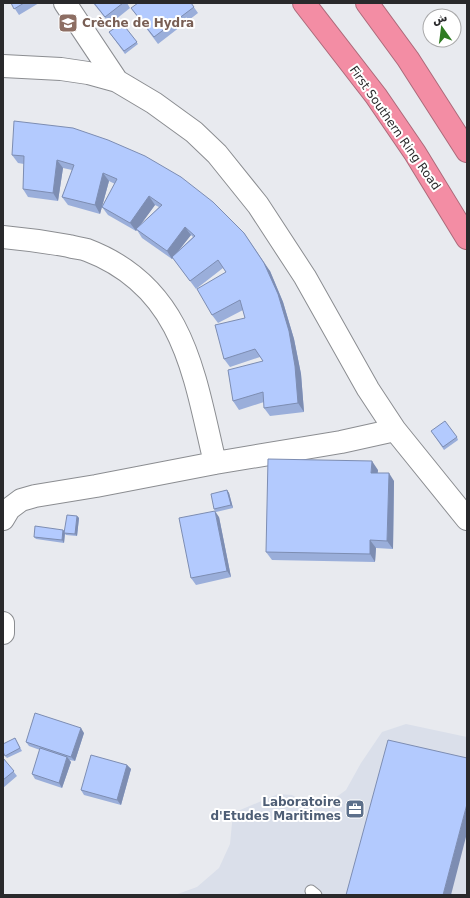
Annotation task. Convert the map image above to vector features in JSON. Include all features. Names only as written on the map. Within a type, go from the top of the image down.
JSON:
[{"type":"highway","name":"First Southern Ring Road","points":[[304,3],[376,96],[415,153],[467,238]]},
{"type":"highway","points":[[367,3],[408,59],[467,151]]},
{"type":"street","points":[[65,3],[117,81]]},
{"type":"street","points":[[3,66],[61,68],[88,73],[117,81],[154,102],[194,132],[217,154],[258,205],[329,318],[368,390],[395,430],[467,519]]},
{"type":"street","points":[[3,237],[53,243],[86,250],[126,270],[142,284],[162,307],[174,324],[183,343],[193,369],[215,462]]},
{"type":"street","points":[[5,510],[21,500],[35,496],[96,486],[215,462],[341,442],[395,430]]},
{"type":"street","points":[[3,623],[3,633]]},
{"type":"shaded area","name":"Laboratoire d'Etudes Maritimes","points":[[406,724],[467,737],[467,895],[175,895],[197,887],[219,868],[230,844],[233,813],[278,794],[292,795],[310,805],[328,803],[346,790],[361,763],[382,732]]},
{"type":"building","points":[[11,3],[24,3],[14,9]]},
{"type":"building","points":[[94,3],[123,3],[105,17]]},
{"type":"building","points":[[138,3],[191,3],[194,7],[154,37],[131,8]]},
{"type":"building","points":[[122,23],[137,42],[124,51],[109,32]]},
{"type":"building","points":[[14,121],[73,128],[108,140],[145,156],[181,177],[213,202],[244,233],[264,263],[278,294],[289,331],[295,366],[298,403],[264,408],[263,392],[233,401],[228,370],[263,361],[255,349],[224,359],[215,325],[245,318],[240,300],[212,315],[197,289],[226,272],[218,260],[190,281],[172,257],[195,236],[185,227],[167,251],[136,229],[162,205],[149,196],[130,223],[102,207],[117,179],[103,173],[95,205],[62,197],[74,165],[57,160],[53,193],[23,189],[24,156],[12,155]]},
{"type":"building","points":[[445,421],[457,437],[443,447],[431,431]]},
{"type":"building","points":[[268,459],[372,461],[371,473],[389,473],[387,541],[370,540],[370,554],[266,552]]},
{"type":"building","points":[[227,490],[231,505],[214,509],[211,494]]},
{"type":"building","points":[[215,511],[227,571],[191,578],[179,518]]},
{"type":"building","points":[[67,515],[77,516],[75,534],[64,533]]},
{"type":"building","points":[[35,526],[63,530],[62,540],[34,537]]},
{"type":"building","points":[[35,713],[81,728],[71,757],[26,742]]},
{"type":"building","points":[[15,738],[20,748],[5,756],[3,752],[3,744]]},
{"type":"building","points":[[388,740],[467,758],[467,804],[443,895],[346,895]]},
{"type":"building","points":[[40,748],[67,757],[59,783],[32,774]]},
{"type":"building","points":[[91,755],[127,765],[117,800],[81,790]]},
{"type":"building","points":[[3,758],[14,771],[3,780]]},
{"type":"place","name":"Crèche de Hydra","points":[[68,23]]},
{"type":"place","name":"Laboratoire d'Etudes Maritimes","points":[[355,809]]}]
